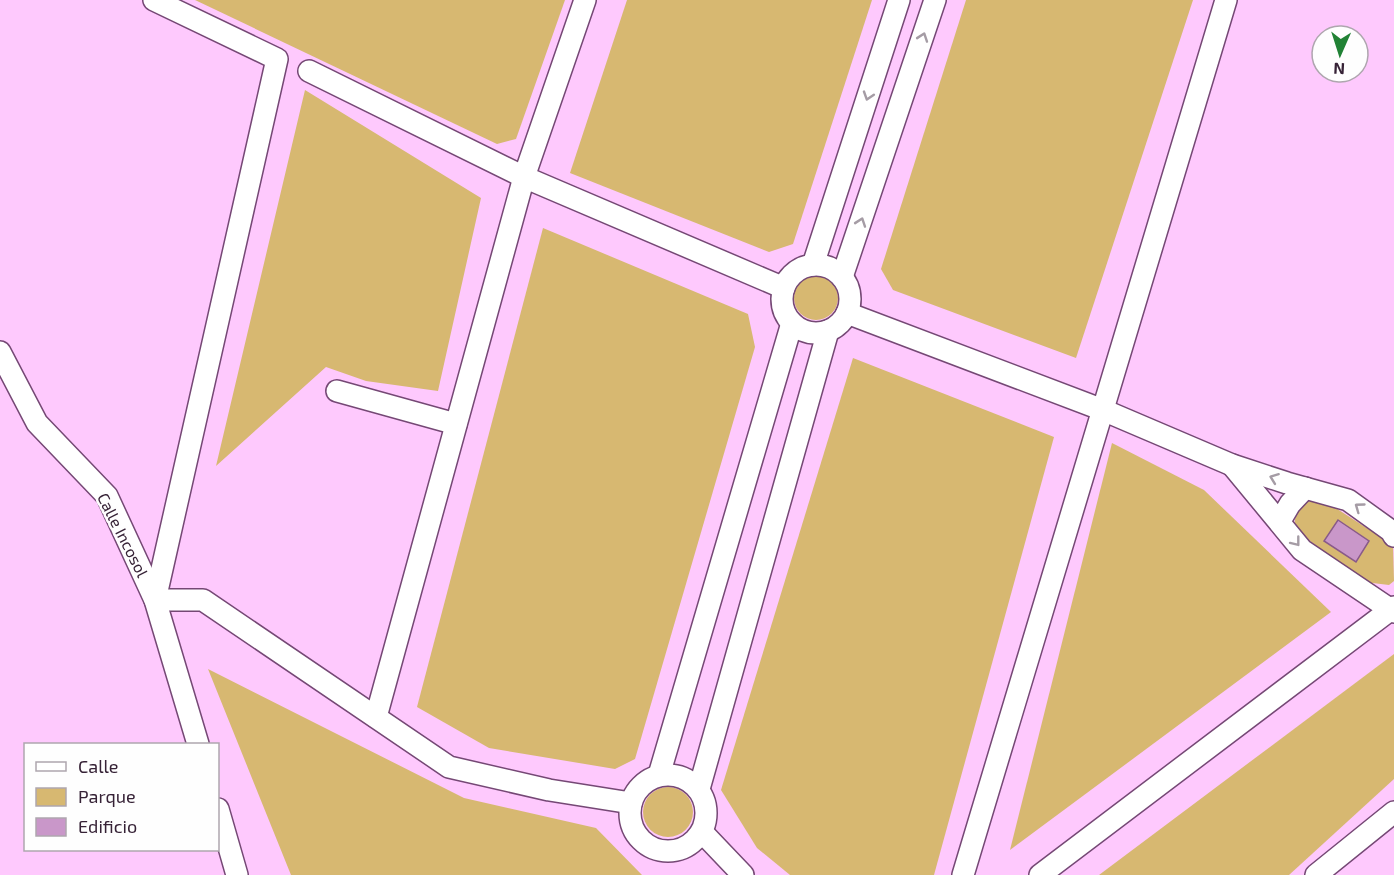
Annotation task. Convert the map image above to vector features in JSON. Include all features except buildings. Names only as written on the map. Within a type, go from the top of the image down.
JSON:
[{"type":"street","points":[[154,0],[277,59],[155,600],[203,600],[449,767],[549,790],[631,803]]},
{"type":"street","points":[[376,717],[524,177],[585,0]]},
{"type":"street","points":[[813,265],[898,0]]},
{"type":"street","points":[[842,278],[935,0]]},
{"type":"street","points":[[963,875],[1226,0]]},
{"type":"street","points":[[309,71],[524,177],[784,288]]},
{"type":"street","points":[[813,265],[824,266],[842,278],[850,295],[847,313],[836,326],[828,331],[808,332],[792,323],[783,306],[784,288],[795,272],[813,265]]},
{"type":"street","points":[[847,313],[1103,410],[1232,465],[1348,500],[1391,531],[1394,536]]},
{"type":"street","points":[[659,775],[792,323]]},
{"type":"street","points":[[699,789],[828,331]]},
{"type":"street","name":"Calle Incosol","points":[[0,352],[37,423],[107,496],[155,600],[198,743]]},
{"type":"street","points":[[337,391],[456,424]]},
{"type":"street","points":[[1040,875],[1392,610],[1302,550],[1232,465]]},
{"type":"street","points":[[1280,521],[1290,504],[1305,488]]},
{"type":"street","points":[[670,774],[681,776],[699,789],[705,799],[706,822],[694,842],[672,851],[648,846],[636,832],[630,815],[631,803],[641,785],[659,775],[670,774]]},
{"type":"street","points":[[219,812],[237,875]]},
{"type":"street","points":[[1316,875],[1394,812]]},
{"type":"street","points":[[702,832],[743,875]]},
{"type":"green space","points":[[195,0],[565,0],[516,139],[497,144]]},
{"type":"green space","points":[[627,0],[872,0],[793,244],[769,252],[570,173]]},
{"type":"green space","points":[[966,0],[1193,0],[1076,358],[893,290],[881,269]]},
{"type":"green space","points":[[305,90],[481,198],[438,391],[366,381],[326,367],[216,466]]},
{"type":"green space","points":[[543,228],[748,314],[755,347],[635,759],[615,769],[489,748],[417,707]]},
{"type":"green space","points":[[816,276],[831,283],[838,298],[831,313],[816,320],[801,313],[794,298],[801,283]]},
{"type":"green space","points":[[853,358],[1054,437],[934,875],[790,875],[757,848],[721,790]]},
{"type":"green space","points":[[1112,443],[1204,490],[1331,612],[1010,850]]},
{"type":"green space","points":[[1313,500],[1328,503],[1393,545],[1394,581],[1389,585],[1364,582],[1294,529],[1300,505]]},
{"type":"green space","points":[[1394,654],[1394,779],[1289,875],[1099,875]]},
{"type":"green space","points":[[208,669],[464,798],[596,828],[642,875],[291,875]]},
{"type":"green space","points":[[668,787],[686,794],[693,812],[686,830],[668,837],[650,830],[643,812],[650,794]]}]
